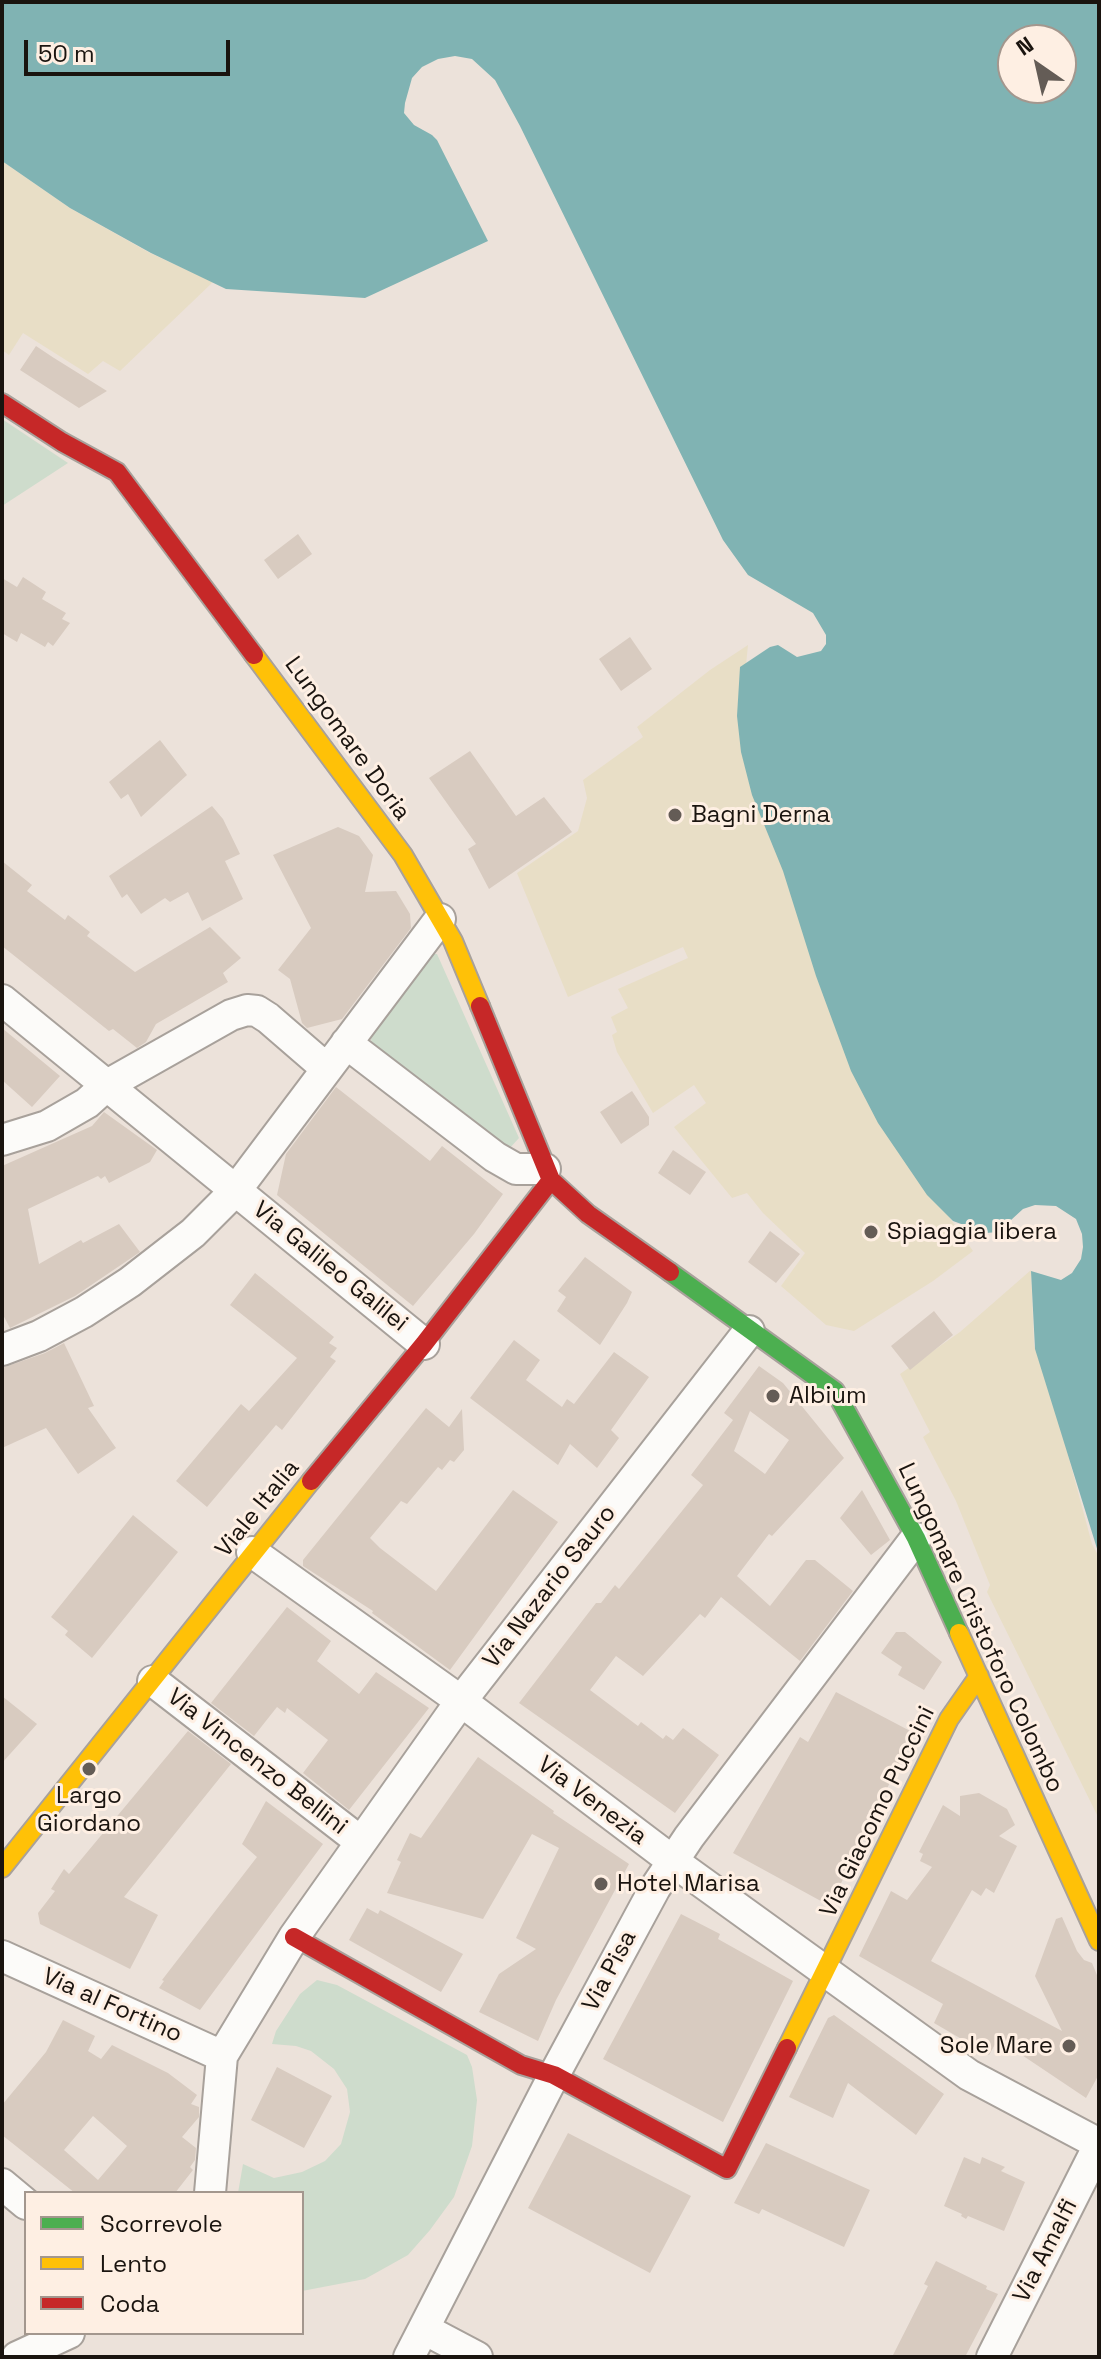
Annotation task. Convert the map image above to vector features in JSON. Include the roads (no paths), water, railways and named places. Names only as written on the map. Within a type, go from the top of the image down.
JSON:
[{"type":"street","name":"Lungomare Doria","points":[[2,403],[62,442],[117,472],[403,855],[453,941],[548,1175]]},
{"type":"street","points":[[2,1350],[39,1336],[73,1318],[130,1282],[193,1233],[236,1190],[440,919]]},
{"type":"street","name":"Via Galileo Galilei","points":[[2,1000],[424,1344]]},
{"type":"street","points":[[2,1140],[47,1126],[87,1103],[107,1085],[231,1015],[247,1010],[257,1011],[268,1018],[327,1069]]},
{"type":"street","points":[[346,1043],[495,1157],[516,1169],[548,1175],[588,1214],[749,1331]]},
{"type":"street","name":"Viale Italia","points":[[2,1868],[252,1552],[424,1344],[548,1175]]},
{"type":"street","name":"Lungomare Cristoforo Colombo","points":[[749,1331],[835,1391],[916,1538],[1099,1941]]},
{"type":"street","name":"Via Nazario Sauro","points":[[222,2056],[294,1937],[461,1701],[749,1331]]},
{"type":"street","name":"Via Pisa","points":[[409,2357],[554,2075],[655,1888],[689,1837],[916,1538]]},
{"type":"street","name":"Via Venezia","points":[[252,1552],[461,1701],[674,1862],[969,2075],[1099,2144]]},
{"type":"street","name":"Via Giacomo Puccini","points":[[554,2075],[727,2169],[949,1719],[979,1676]]},
{"type":"street","name":"Via Vincenzo Bellini","points":[[153,1681],[361,1842]]},
{"type":"street","points":[[294,1937],[521,2065],[554,2075]]},
{"type":"street","name":"Via al Fortino","points":[[2,1956],[222,2056]]},
{"type":"street","points":[[210,2191],[222,2056]]},
{"type":"street","name":"Via Amalfi","points":[[992,2357],[1099,2144]]},
{"type":"street","points":[[2,2184],[24,2202]]},
{"type":"street","points":[[424,2329],[477,2357]]},
{"type":"street","points":[[17,2357],[65,2335]]},
{"type":"water","points":[[2,2],[1099,2],[1099,1555],[1035,1349],[1031,1271],[1061,1280],[1072,1273],[1081,1259],[1083,1247],[1076,1219],[1056,1206],[1035,1205],[1023,1209],[998,1232],[986,1233],[953,1221],[927,1195],[878,1123],[851,1071],[816,976],[783,871],[752,795],[741,752],[737,716],[740,667],[778,645],[797,657],[821,651],[826,644],[826,635],[813,613],[748,575],[723,540],[495,80],[472,59],[455,56],[438,59],[422,67],[412,78],[404,113],[414,125],[437,140],[488,241],[365,298],[226,289],[151,253],[70,208],[2,161]]},
{"type":"place","name":"Bagni Derna","points":[[675,815]]},
{"type":"place","name":"Spiaggia libera","points":[[871,1232]]},
{"type":"place","name":"Albium","points":[[773,1396]]},
{"type":"place","name":"Largo Giordano","points":[[89,1769]]},
{"type":"place","name":"Hotel Marisa","points":[[601,1884]]},
{"type":"place","name":"Sole Mare","points":[[1069,2046]]}]
